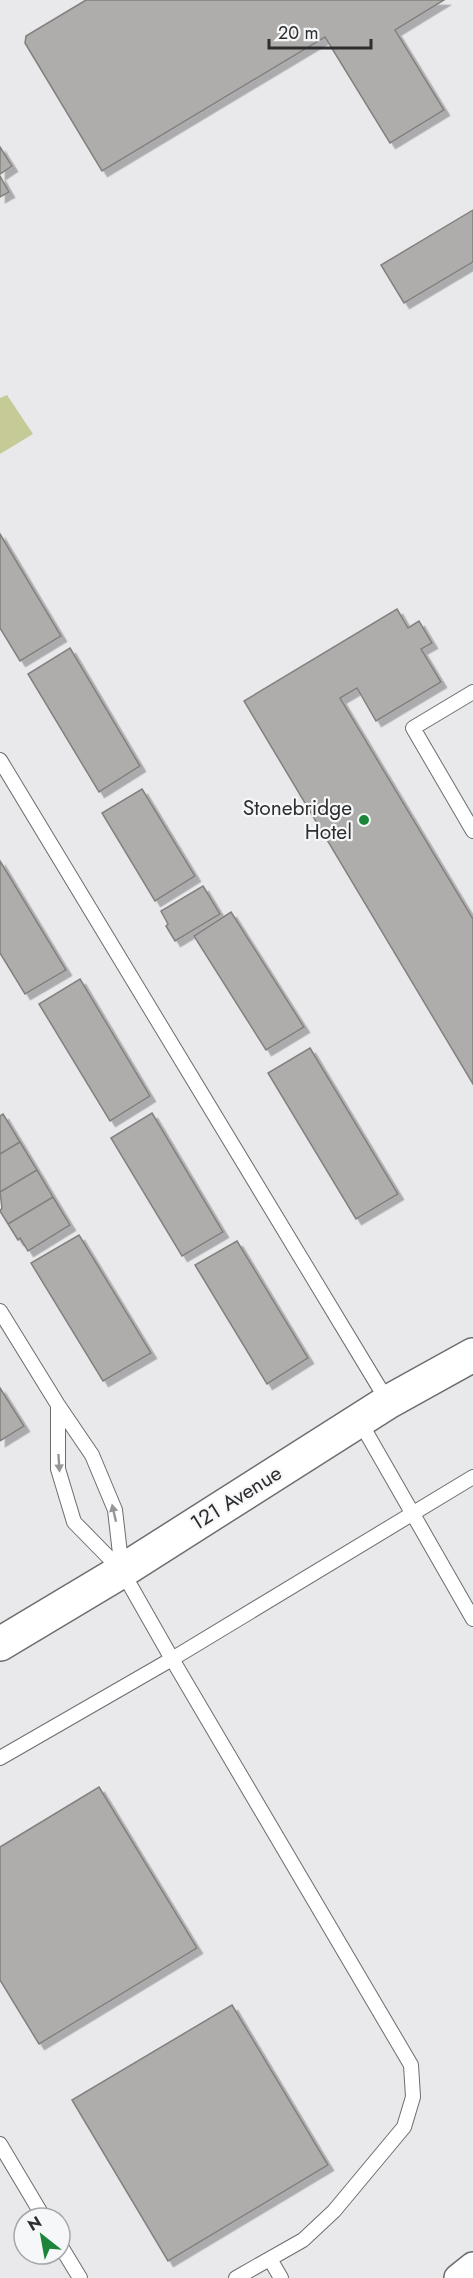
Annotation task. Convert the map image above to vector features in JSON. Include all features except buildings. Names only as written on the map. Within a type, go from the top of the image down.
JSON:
[{"type":"street","name":"121 Avenue","points":[[0,1644],[122,1571],[388,1402],[473,1355]]},
{"type":"street","points":[[458,2278],[473,2266]]},
{"type":"lane","points":[[473,692],[413,728],[469,813],[473,831]]},
{"type":"lane","points":[[0,760],[388,1402]]},
{"type":"lane","points":[[0,1311],[92,1455],[115,1510],[122,1571]]},
{"type":"lane","points":[[58,1405],[58,1469],[75,1522],[122,1571],[411,2065],[413,2097],[404,2127],[334,2211],[303,2240],[236,2278]]},
{"type":"lane","points":[[359,1420],[473,1619]]},
{"type":"lane","points":[[0,1758],[172,1659],[473,1477]]},
{"type":"lane","points":[[0,2144],[37,2206]]},
{"type":"lane","points":[[270,2259],[281,2278]]},
{"type":"lane","points":[[72,2265],[80,2278]]},
{"type":"green space","points":[[7,395],[33,434],[0,454],[0,398]]},
{"type":"place","name":"Stonebridge Hotel","points":[[364,820]]}]
